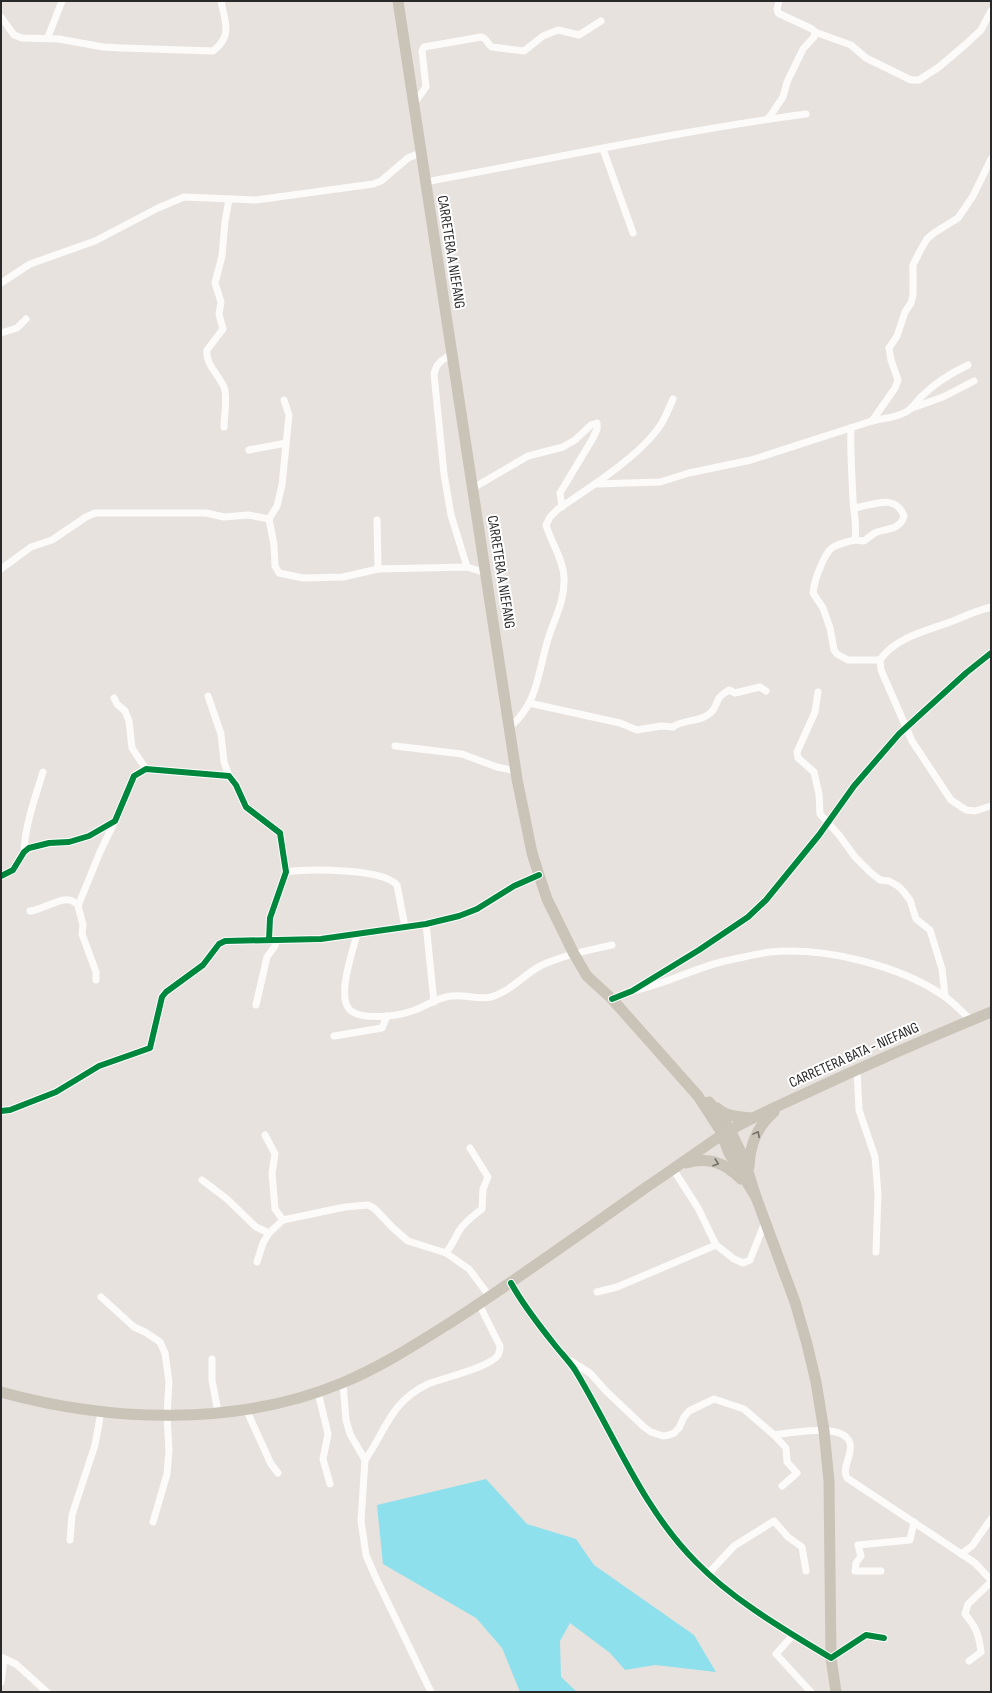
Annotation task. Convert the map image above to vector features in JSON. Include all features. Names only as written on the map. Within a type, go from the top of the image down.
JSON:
[{"type":"main road","name":"CARRETERA A NIEFANG","points":[[398,1],[420,154],[516,771],[525,819],[539,875],[548,899],[574,954],[587,976],[612,999],[698,1096]]},
{"type":"main road","name":"CARRETERA BATA - NIEFANG","points":[[2,1395],[51,1405],[101,1412],[166,1416],[246,1409],[274,1404],[318,1392],[343,1383],[386,1361],[480,1304],[726,1132],[857,1069],[991,1012]]},
{"type":"main road","points":[[698,1096],[722,1113],[731,1116],[754,1118]]},
{"type":"main road","points":[[698,1096],[714,1121],[726,1132],[749,1171]]},
{"type":"main road","points":[[708,1102],[722,1118],[729,1153],[753,1192],[765,1222],[795,1302],[816,1382],[824,1431],[829,1480],[831,1658],[836,1692]]},
{"type":"main road","points":[[753,1192],[749,1171],[749,1154],[754,1137],[764,1120],[782,1105]]},
{"type":"main road","points":[[709,1144],[715,1137],[714,1121]]},
{"type":"main road","points":[[676,1167],[699,1160],[710,1160],[724,1165],[753,1192]]},
{"type":"street","points":[[48,38],[62,1]]},
{"type":"street","points":[[1,17],[14,35],[22,38],[48,38],[103,47],[213,51],[221,46],[226,34],[221,1]]},
{"type":"street","points":[[778,1],[778,13],[812,29],[815,32],[851,45],[866,58],[876,64],[911,80],[919,80],[939,67],[966,44],[981,30],[991,11]]},
{"type":"street","points":[[413,105],[426,87],[422,51],[424,47],[481,37],[485,39],[492,47],[524,51],[543,36],[559,29],[579,35],[601,21]]},
{"type":"street","points":[[768,119],[783,97],[787,82],[798,59],[805,46],[814,37],[815,32]]},
{"type":"street","points":[[425,182],[768,119],[806,114]]},
{"type":"street","points":[[603,149],[633,234]]},
{"type":"street","points":[[1,284],[30,264],[95,241],[177,200],[192,197],[256,200],[373,184],[381,181],[408,158],[420,154]]},
{"type":"street","points":[[872,421],[895,388],[898,380],[891,360],[889,348],[897,336],[905,312],[911,304],[913,265],[927,239],[934,232],[958,218],[973,196],[991,159]]},
{"type":"street","points":[[224,427],[224,386],[209,362],[207,350],[223,329],[219,314],[221,302],[215,283],[222,256],[229,199]]},
{"type":"street","points":[[1,333],[17,328],[26,319]]},
{"type":"street","points":[[452,354],[439,362],[436,366],[434,374],[444,474],[451,515],[467,567]]},
{"type":"street","points":[[912,408],[920,397],[948,376],[968,366]]},
{"type":"street","points":[[595,484],[660,482],[690,473],[751,460],[872,421],[893,418],[912,408],[943,397],[974,381]]},
{"type":"street","points":[[510,727],[520,719],[529,703],[539,675],[548,637],[560,608],[564,591],[564,575],[546,525],[550,517],[562,507],[620,465],[648,440],[664,420],[673,399]]},
{"type":"street","points":[[284,400],[289,415],[282,485],[277,506],[269,519],[273,539],[275,566],[279,573],[294,578],[330,578],[343,577],[378,569],[467,567],[486,573]]},
{"type":"street","points":[[472,488],[528,456],[563,447],[575,440],[591,425],[597,423],[597,429],[593,438],[560,493],[562,507]]},
{"type":"street","points":[[851,428],[851,466],[856,522],[855,540]]},
{"type":"street","points":[[249,450],[286,443]]},
{"type":"street","points":[[854,508],[869,506],[880,501],[889,502],[897,506],[904,516],[903,520],[893,528],[876,532],[864,541],[855,540],[839,544],[828,551],[823,558],[816,575],[813,593],[823,608],[830,628],[834,650],[837,654],[848,660],[880,660]]},
{"type":"street","points":[[1,569],[31,547],[52,540],[86,517],[95,513],[206,513],[224,517],[248,515],[269,519]]},
{"type":"street","points":[[377,520],[378,569]]},
{"type":"street","points":[[990,807],[975,811],[966,810],[951,800],[912,741],[881,670],[880,660],[889,650],[923,631],[991,607]]},
{"type":"street","points":[[612,999],[632,991],[699,950],[748,917],[766,900],[827,823],[854,786],[906,728],[966,673],[991,653]]},
{"type":"street","points":[[529,703],[620,723],[637,730],[662,726],[673,727],[678,723],[696,721],[707,716],[715,709],[720,697],[729,690],[735,693],[760,687],[766,691]]},
{"type":"street","points":[[818,692],[815,712],[797,752],[798,758],[814,772],[819,794],[820,814],[839,835],[855,857],[870,872],[880,880],[889,881],[898,886],[910,900],[916,919],[930,930],[942,969],[945,996]]},
{"type":"street","points":[[208,696],[221,734],[224,762],[229,776],[236,785],[246,807],[280,833],[286,872],[268,926],[274,946],[267,957],[256,1005]]},
{"type":"street","points":[[114,698],[117,704],[124,711],[129,721],[132,748],[146,769]]},
{"type":"street","points":[[396,746],[462,754],[516,771]]},
{"type":"street","points":[[96,980],[96,972],[82,934],[78,904],[134,776],[146,769],[229,776]]},
{"type":"street","points":[[24,852],[24,840],[43,772]]},
{"type":"street","points":[[1,876],[13,870],[24,852],[29,848],[49,843],[69,842],[89,836],[115,821]]},
{"type":"street","points":[[286,872],[314,869],[371,874],[384,877],[397,885],[405,927]]},
{"type":"street","points":[[1,1111],[10,1110],[56,1092],[99,1066],[150,1048],[162,997],[166,992],[203,965],[219,944],[225,941],[321,939],[426,924],[459,916],[477,909],[514,886],[539,875]]},
{"type":"street","points":[[30,911],[38,910],[69,900],[78,904]]},
{"type":"street","points":[[426,924],[434,1002]]},
{"type":"street","points":[[357,934],[345,984],[344,996],[346,1004],[351,1011],[363,1016],[387,1016],[412,1011],[452,996],[478,999],[491,997],[504,991],[543,964],[574,954],[612,945]]},
{"type":"street","points":[[632,991],[652,987],[724,961],[770,952],[818,952],[882,967],[910,977],[945,996],[971,1020]]},
{"type":"street","points":[[334,1036],[382,1028],[387,1016]]},
{"type":"street","points":[[857,1069],[859,1110],[875,1157],[878,1194],[876,1252]]},
{"type":"street","points":[[265,1135],[275,1154],[272,1173],[275,1209],[283,1220]]},
{"type":"street","points":[[446,1253],[454,1243],[459,1232],[467,1221],[482,1209],[483,1189],[488,1177],[470,1148]]},
{"type":"street","points":[[676,1167],[716,1245],[734,1259],[743,1263],[750,1260],[765,1222]]},
{"type":"street","points":[[202,1180],[227,1198],[256,1227],[269,1233]]},
{"type":"street","points":[[256,1262],[269,1233],[283,1220],[345,1207],[368,1205],[374,1208],[392,1228],[408,1241],[446,1253],[470,1269],[490,1297]]},
{"type":"street","points":[[597,1292],[617,1286],[716,1245]]},
{"type":"street","points":[[511,1283],[534,1320],[574,1368],[620,1452],[650,1502],[681,1546],[708,1574],[793,1635],[831,1658],[866,1635],[884,1638]]},
{"type":"street","points":[[102,1297],[134,1328],[145,1332],[160,1342],[165,1353],[169,1382],[166,1416],[169,1451],[167,1474],[153,1522]]},
{"type":"street","points":[[431,1692],[366,1555],[362,1521],[365,1460],[399,1405],[410,1395],[427,1385],[473,1369],[498,1356],[500,1346],[480,1304]]},
{"type":"street","points":[[212,1359],[212,1380],[218,1412]]},
{"type":"street","points":[[567,1359],[590,1373],[606,1391],[651,1432],[663,1436],[674,1433],[679,1428],[684,1416],[690,1411],[714,1399],[744,1410],[774,1435],[786,1448],[788,1462],[797,1473],[782,1486]]},
{"type":"street","points":[[343,1383],[346,1420],[350,1434],[365,1460]]},
{"type":"street","points":[[318,1392],[328,1434],[323,1459],[330,1484]]},
{"type":"street","points":[[246,1409],[271,1464],[278,1472]]},
{"type":"street","points":[[70,1540],[72,1515],[95,1446],[101,1412]]},
{"type":"street","points":[[774,1435],[824,1431],[839,1433],[846,1436],[849,1440],[850,1451],[845,1472],[847,1478],[975,1563],[991,1581],[968,1604],[965,1614],[975,1626],[981,1652],[969,1661]]},
{"type":"street","points":[[961,1554],[972,1546],[991,1519]]},
{"type":"street","points":[[708,1574],[734,1546],[774,1521],[788,1537],[802,1547],[806,1571]]},
{"type":"street","points":[[881,1571],[855,1571],[856,1563],[861,1556],[858,1545],[910,1540],[914,1522]]},
{"type":"street","points":[[793,1635],[776,1654],[811,1692]]},
{"type":"street","points":[[1,1682],[3,1658],[16,1664],[47,1692]]},
{"type":"water","points":[[486,1479],[527,1524],[576,1539],[594,1565],[694,1635],[716,1672],[655,1665],[625,1670],[610,1653],[570,1623],[560,1641],[561,1677],[577,1692],[520,1692],[502,1648],[476,1618],[383,1564],[377,1505]]},
{"type":"cycle path","points":[[612,999],[632,991],[699,950],[748,917],[766,900],[819,835],[854,786],[899,734],[966,673],[991,653]]},
{"type":"cycle path","points":[[1,876],[13,870],[24,852],[29,848],[49,843],[69,842],[89,836],[115,821],[134,776],[146,769],[229,776],[236,785],[246,807],[280,833],[286,872],[270,918],[269,940]]},
{"type":"cycle path","points":[[1,1111],[10,1110],[56,1092],[99,1066],[150,1048],[162,997],[166,992],[203,965],[219,944],[225,941],[321,939],[426,924],[459,916],[477,909],[514,886],[539,875]]},
{"type":"cycle path","points":[[511,1283],[531,1314],[575,1370],[644,1494],[677,1541],[696,1562],[727,1590],[743,1602],[831,1658],[866,1635],[884,1638]]}]
